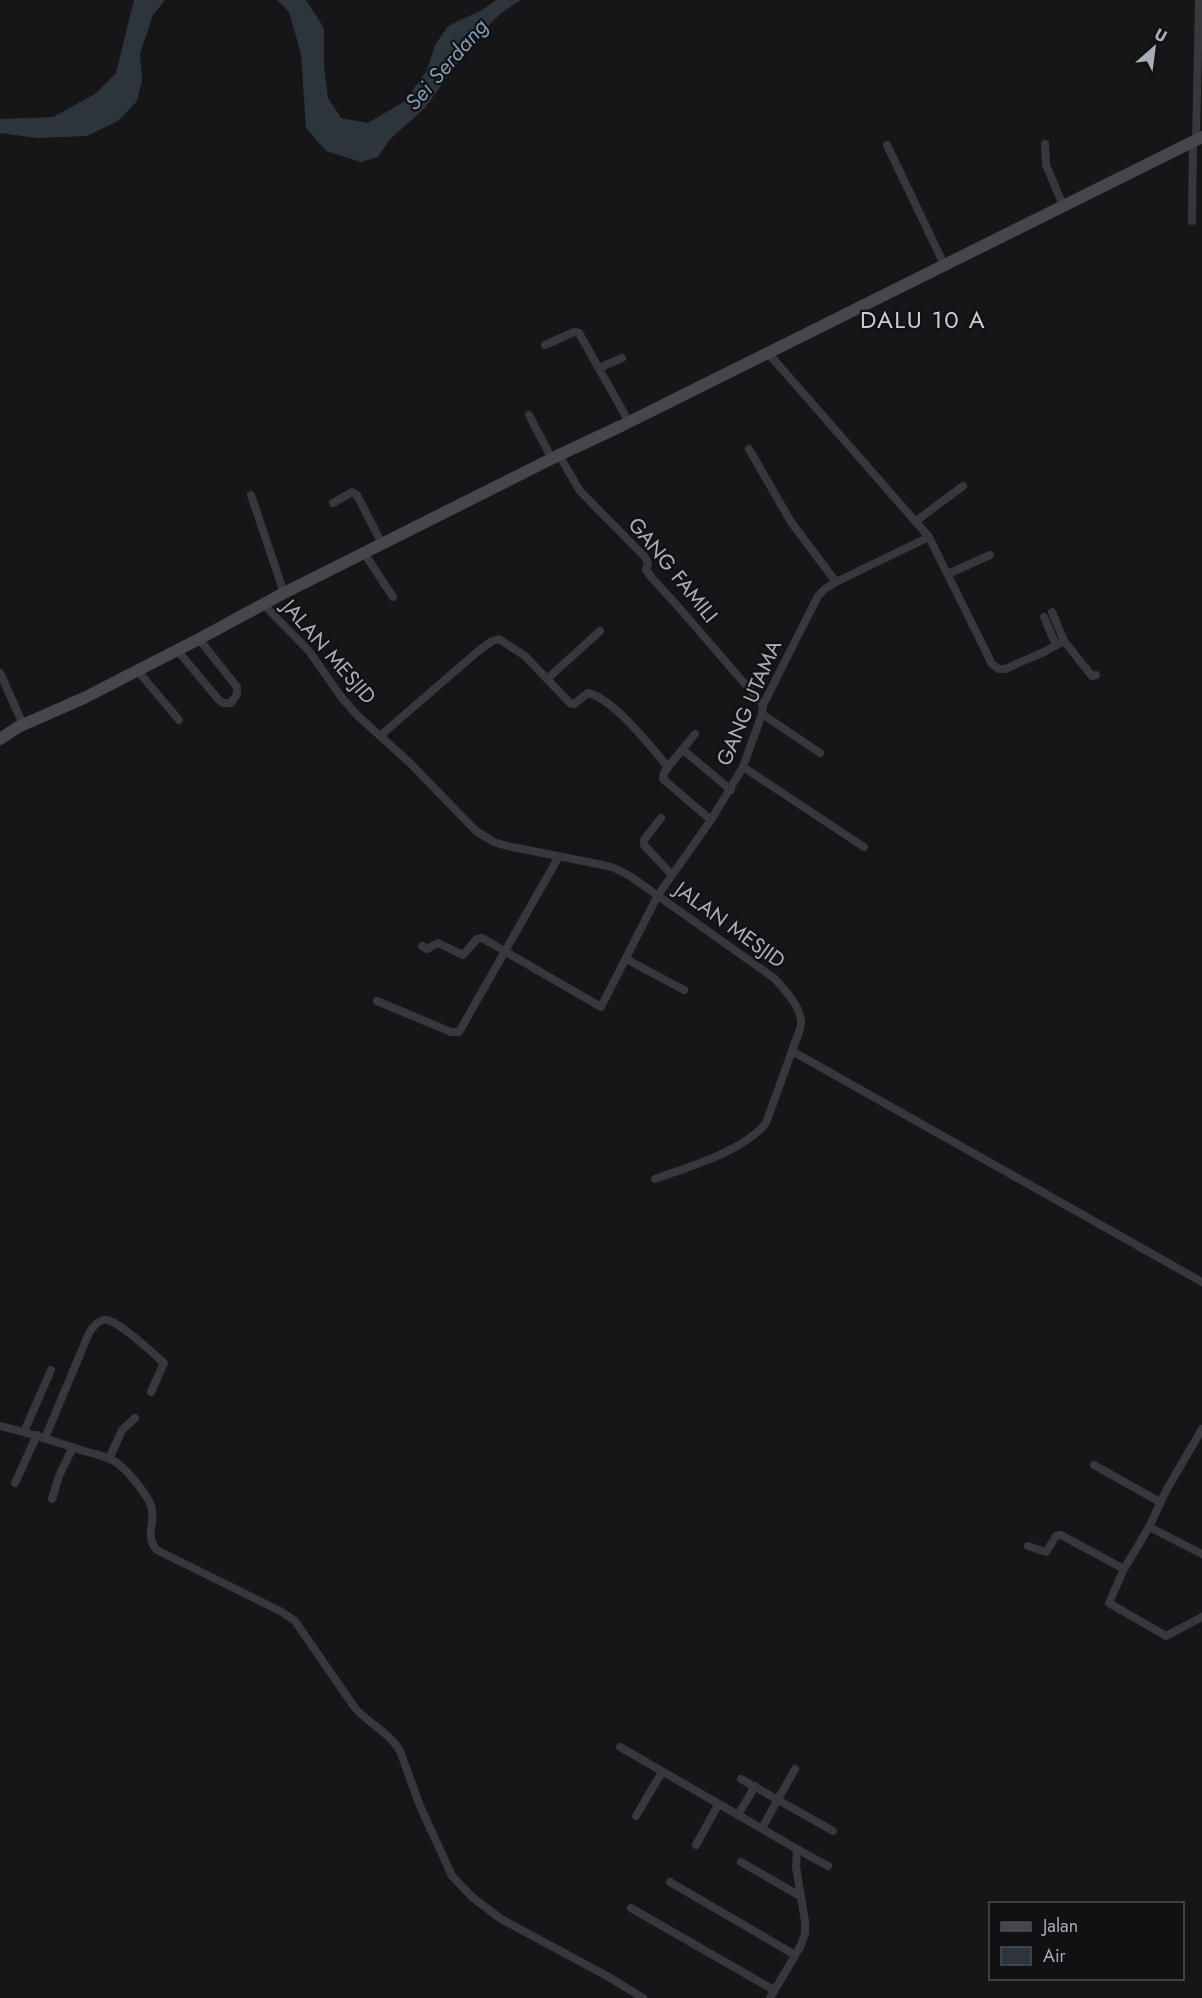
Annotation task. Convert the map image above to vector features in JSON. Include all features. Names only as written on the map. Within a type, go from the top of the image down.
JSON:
[{"type":"street","points":[[1192,221],[1197,139],[1199,0]]},
{"type":"street","points":[[0,739],[23,724],[84,698],[284,593],[555,457],[1197,139]]},
{"type":"street","points":[[1045,144],[1046,165],[1063,205]]},
{"type":"street","points":[[887,145],[944,264]]},
{"type":"street","points":[[546,345],[577,332],[600,368],[629,422]]},
{"type":"street","points":[[768,353],[929,537],[990,662],[996,667],[1005,669],[1060,643]]},
{"type":"street","points":[[600,368],[622,358]]},
{"type":"street","name":"GANG FAMILI","points":[[529,415],[555,457],[580,491],[644,556],[648,563],[646,570],[651,578],[675,603],[762,710],[820,753]]},
{"type":"street","points":[[749,449],[791,522],[836,582]]},
{"type":"street","points":[[916,521],[963,486]]},
{"type":"street","points":[[333,502],[352,492],[357,495],[382,544]]},
{"type":"street","points":[[251,495],[284,593]]},
{"type":"street","name":"GANG UTAMA","points":[[505,951],[601,1007],[658,895],[731,790],[743,767],[762,710],[814,603],[826,588],[836,582],[929,537]]},
{"type":"street","points":[[364,553],[393,597]]},
{"type":"street","points":[[948,574],[990,555]]},
{"type":"street","name":"JALAN MESJID","points":[[263,604],[309,651],[342,698],[423,776],[467,823],[484,837],[507,846],[614,868],[630,876],[774,978],[783,988],[795,1006],[801,1023],[766,1123],[751,1138],[704,1161],[655,1179]]},
{"type":"street","points":[[1048,614],[1060,643],[1092,676],[1096,675]]},
{"type":"street","points":[[547,679],[600,631]]},
{"type":"street","points":[[177,650],[219,700],[227,704],[231,703],[237,694],[237,687],[199,639]]},
{"type":"street","points":[[380,736],[477,652],[495,639],[500,639],[514,648],[570,703],[574,704],[588,693],[600,698],[632,726],[669,767]]},
{"type":"street","points":[[137,670],[179,720]]},
{"type":"street","points":[[0,673],[23,724]]},
{"type":"street","points":[[695,734],[664,773],[663,779],[711,820]]},
{"type":"street","points":[[683,750],[731,790]]},
{"type":"street","points":[[743,767],[864,847]]},
{"type":"street","points":[[661,818],[644,840],[644,845],[672,875]]},
{"type":"street","points":[[377,1001],[455,1033],[462,1028],[558,858]]},
{"type":"street","points":[[422,946],[427,949],[438,944],[464,955],[479,938],[505,951]]},
{"type":"street","points":[[626,959],[684,990]]},
{"type":"street","points":[[792,1051],[1202,1282]]},
{"type":"street","points":[[15,1483],[41,1437],[89,1333],[97,1323],[102,1320],[114,1322],[164,1363],[151,1392]]},
{"type":"street","points":[[24,1432],[51,1370]]},
{"type":"street","points":[[109,1459],[122,1430],[135,1418]]},
{"type":"street","points":[[0,1426],[109,1459],[123,1468],[149,1501],[153,1512],[150,1538],[152,1545],[157,1550],[290,1617],[299,1626],[364,1719],[398,1747],[444,1862],[461,1886],[485,1909],[501,1919],[643,1998]]},
{"type":"street","points":[[1202,1429],[1124,1569],[1109,1603],[1167,1636],[1202,1617]]},
{"type":"street","points":[[52,1499],[59,1476],[73,1447]]},
{"type":"street","points":[[1094,1465],[1160,1502]]},
{"type":"street","points":[[1149,1527],[1202,1554]]},
{"type":"street","points":[[1028,1545],[1046,1552],[1058,1534],[1124,1569]]},
{"type":"street","points":[[620,1747],[828,1866]]},
{"type":"street","points":[[762,1828],[795,1768]]},
{"type":"street","points":[[636,1815],[662,1772]]},
{"type":"street","points":[[741,1779],[833,1831]]},
{"type":"street","points":[[738,1815],[755,1786]]},
{"type":"street","points":[[696,1845],[718,1804]]},
{"type":"street","points":[[632,1908],[772,1994],[803,1940],[805,1928],[796,1867],[797,1849]]},
{"type":"street","points":[[741,1862],[800,1896]]},
{"type":"street","points":[[670,1882],[795,1955]]},
{"type":"water","points":[[134,0],[165,0],[153,15],[140,54],[142,80],[137,101],[118,121],[87,136],[37,138],[0,133],[0,119],[53,117],[95,94],[116,73]]},
{"type":"water","name":"Sei Serdang","points":[[277,0],[306,0],[324,28],[324,66],[328,98],[341,118],[368,123],[405,101],[427,70],[435,45],[448,26],[482,10],[496,0],[521,0],[501,13],[473,41],[425,108],[390,139],[378,157],[361,162],[326,151],[306,128],[301,54],[289,12]]},
{"type":"district","name":"DALU 10 A","points":[[923,320]]}]
